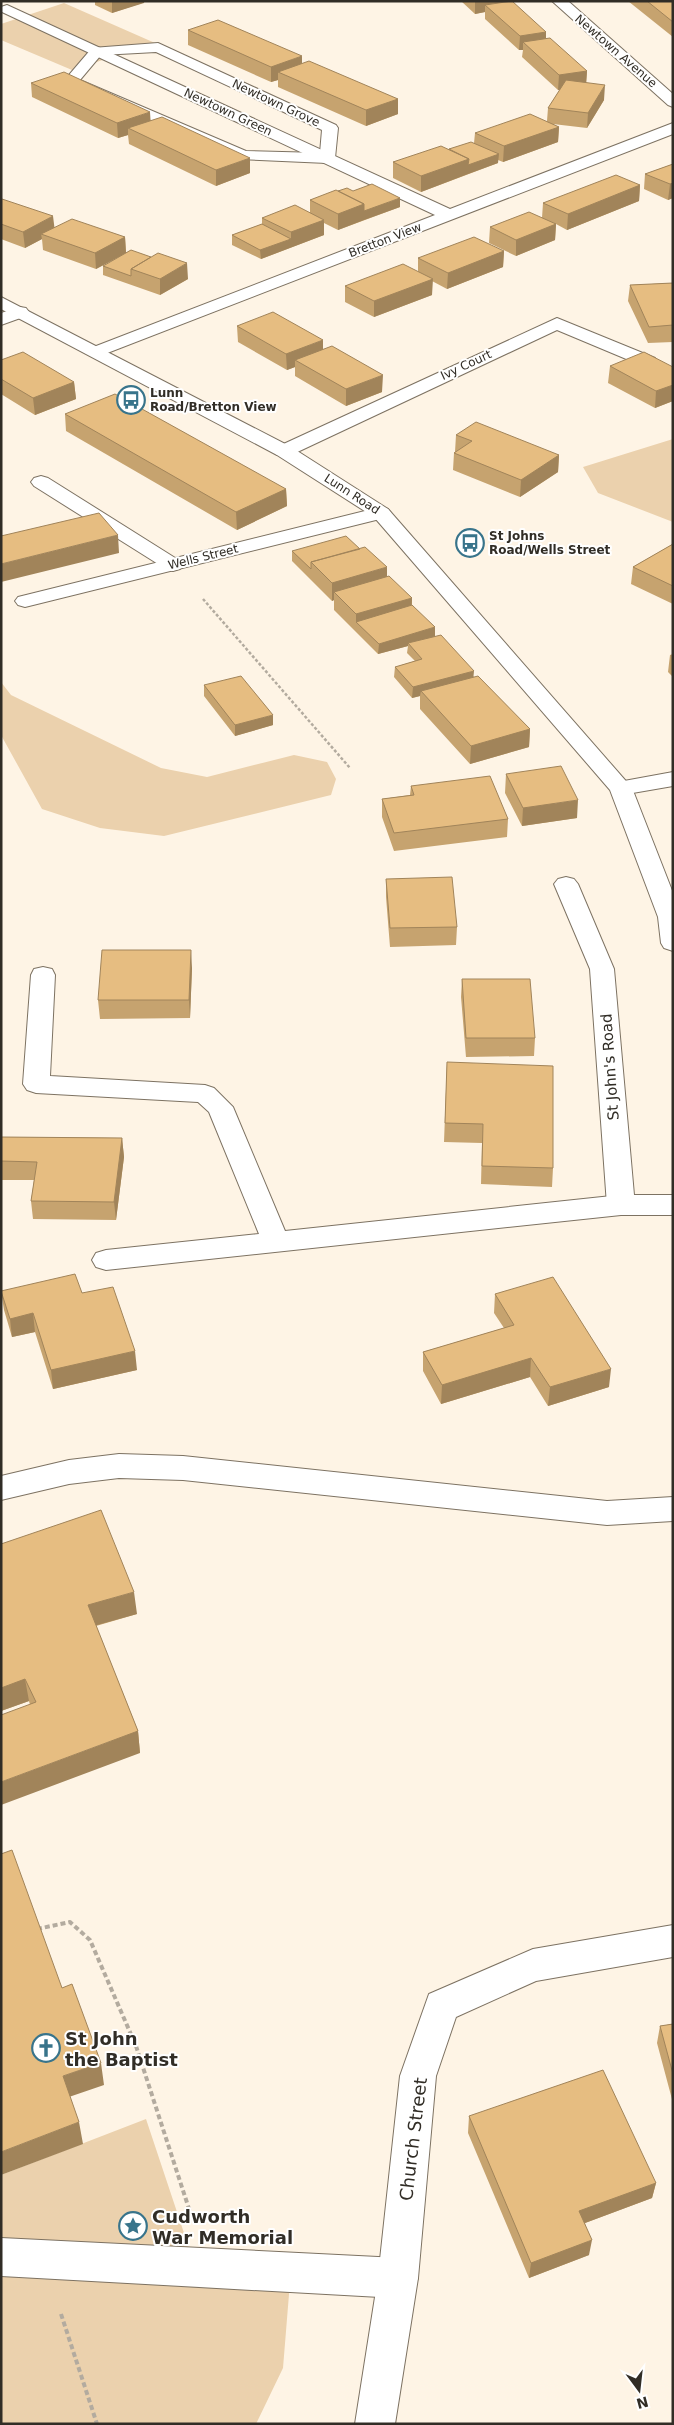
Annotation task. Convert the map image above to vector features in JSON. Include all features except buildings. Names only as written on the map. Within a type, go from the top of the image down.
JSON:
[{"type":"street","points":[[4,10],[30,1]]},
{"type":"street","name":"Newtown Avenue","points":[[559,1],[673,102]]},
{"type":"street","name":"Newtown Green","points":[[4,10],[97,51],[449,215]]},
{"type":"street","name":"Newtown Grove","points":[[97,51],[158,47],[330,128],[328,158]]},
{"type":"street","points":[[97,51],[71,82],[244,156],[328,158]]},
{"type":"street","name":"Bretton View","points":[[97,352],[673,128]]},
{"type":"street","name":"Lunn Road","points":[[1,302],[284,450],[382,513],[622,788]]},
{"type":"street","points":[[1,320],[20,312]]},
{"type":"street","name":"Ivy Court","points":[[284,450],[557,323],[649,362]]},
{"type":"street","points":[[41,482],[173,565]]},
{"type":"street","name":"Wells Street","points":[[25,601],[382,513]]},
{"type":"street","points":[[673,779],[622,788],[671,917],[673,943]]},
{"type":"street","name":"St John's Road","points":[[566,884],[602,969],[621,1205]]},
{"type":"street","points":[[43,975],[36,1084],[206,1094],[220,1107],[276,1242]]},
{"type":"street","points":[[106,1260],[621,1205],[673,1205]]},
{"type":"street","points":[[1,1488],[69,1472],[119,1466],[183,1468],[607,1512],[673,1509]]},
{"type":"street","name":"Church Street","points":[[375,2424],[398,2278],[418,2076],[442,2006],[533,1965],[673,1941]]},
{"type":"street","points":[[1,2257],[44,2261],[398,2278]]},
{"type":"path","points":[[173,565],[350,768]]},
{"type":"path","points":[[36,1929],[70,1922],[90,1940],[136,2046],[208,2268]]},
{"type":"path","points":[[44,2261],[97,2424]]},
{"type":"shaded area","points":[[64,3],[155,43],[72,70],[1,40],[1,24]]},
{"type":"shaded area","points":[[673,439],[673,522],[598,493],[583,467]]},
{"type":"shaded area","points":[[1,682],[11,695],[161,768],[207,777],[294,755],[327,762],[336,779],[331,795],[164,836],[100,828],[42,809],[1,735]]},
{"type":"shaded area","points":[[146,2119],[197,2272],[290,2282],[283,2368],[256,2424],[1,2424],[1,2175]]},
{"type":"place","name":"Lunn Road/Bretton View","points":[[131,400]]},
{"type":"place","name":"St Johns Road/Wells Street","points":[[470,543]]},
{"type":"place","name":"St John the Baptist","points":[[46,2048]]},
{"type":"place","name":"Cudworth War Memorial","points":[[133,2226]]}]
